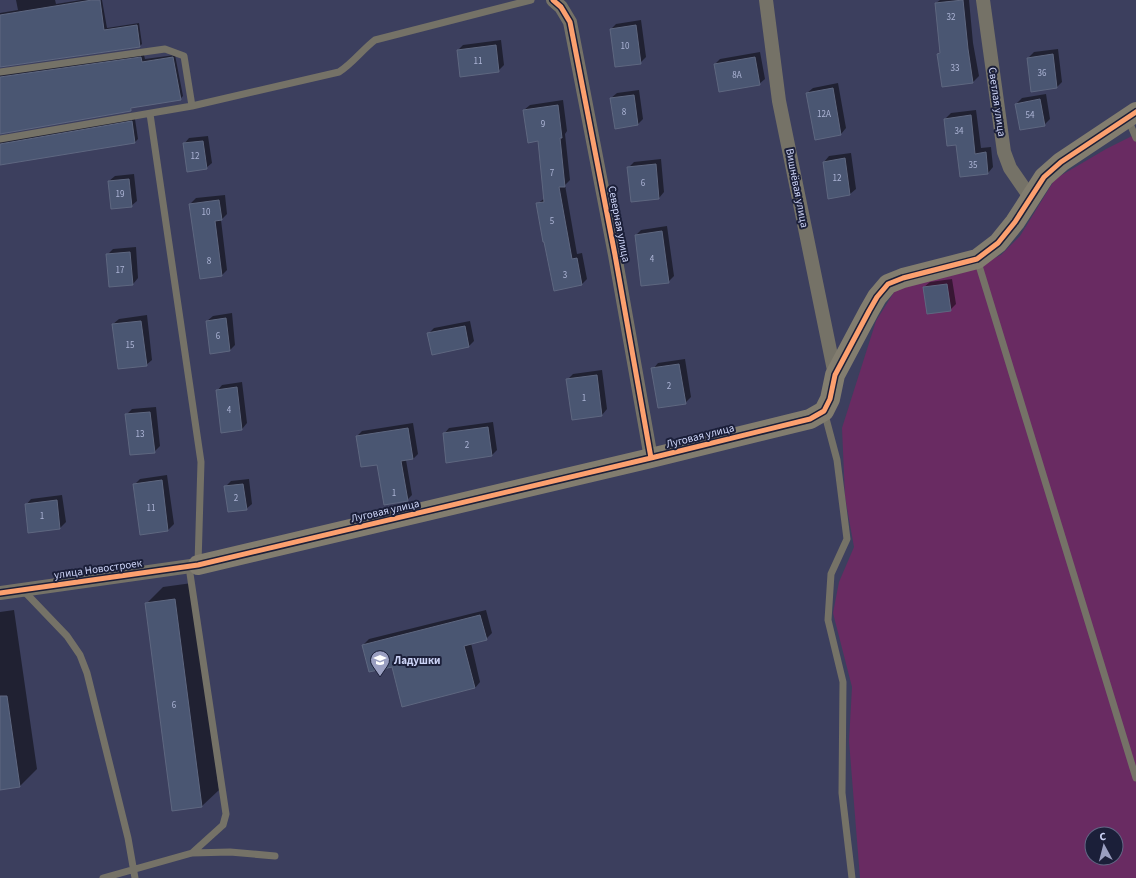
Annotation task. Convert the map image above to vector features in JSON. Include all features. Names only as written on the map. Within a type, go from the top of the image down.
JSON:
[{"type":"street","name":"Северная улица","points":[[553,0],[560,7],[570,22],[615,256],[651,458]]},
{"type":"street","name":"Вишнёвая улица","points":[[766,0],[780,101],[834,375]]},
{"type":"street","name":"Светлая улица","points":[[983,0],[1004,152],[1010,168],[1030,197]]},
{"type":"street","points":[[824,411],[830,399],[834,375],[868,311],[888,284],[903,278],[977,259],[998,243],[1015,222],[1044,177],[1061,162],[1132,114]]},
{"type":"street","name":"Луговая улица","points":[[193,566],[810,419],[824,411]]},
{"type":"street","name":"улица Новостроек","points":[[0,593],[193,566]]},
{"type":"lane","points":[[0,139],[192,106],[339,72],[349,66],[365,48],[375,40],[531,0]]},
{"type":"lane","points":[[0,72],[165,49],[184,56],[192,106]]},
{"type":"lane","points":[[150,114],[201,462],[201,498],[193,566],[226,814],[223,825],[192,853]]},
{"type":"lane","points":[[1132,114],[1136,138]]},
{"type":"lane","points":[[977,259],[1136,778]]},
{"type":"lane","points":[[824,411],[837,460],[848,539],[831,574],[828,620],[843,682],[842,793],[852,878]]},
{"type":"lane","points":[[21,589],[67,636],[80,655],[87,673],[128,838],[135,878]]},
{"type":"lane","points":[[103,878],[192,853],[230,852],[275,856]]},
{"type":"shaded area","points":[[1136,134],[1136,878],[860,878],[849,741],[852,687],[833,613],[839,582],[854,547],[845,497],[842,428],[876,321],[896,289],[961,273],[1001,255],[1020,236],[1055,179],[1106,149]]},
{"type":"building","points":[[100,0],[104,30],[137,25],[140,47],[0,67],[0,15]]},
{"type":"building","points":[[963,0],[973,83],[942,87],[937,54],[940,53],[935,3]]},
{"type":"building","points":[[636,25],[641,64],[615,67],[610,29]]},
{"type":"building","points":[[496,45],[499,72],[460,77],[457,50]]},
{"type":"building","points":[[1053,54],[1057,88],[1031,92],[1027,58]]},
{"type":"building","points":[[141,57],[142,62],[173,57],[181,100],[131,108],[131,111],[0,134],[0,77]]},
{"type":"building","points":[[755,57],[760,85],[719,92],[714,64]]},
{"type":"building","points":[[833,88],[841,135],[815,140],[806,93]]},
{"type":"building","points":[[634,95],[638,125],[615,129],[610,98]]},
{"type":"building","points":[[1040,99],[1045,126],[1020,130],[1015,104]]},
{"type":"building","points":[[558,105],[565,187],[559,187],[572,259],[577,258],[582,285],[554,291],[536,203],[544,202],[538,141],[528,143],[523,110]]},
{"type":"building","points":[[971,115],[975,154],[986,152],[988,174],[960,177],[956,145],[947,146],[944,119]]},
{"type":"building","points":[[132,121],[135,143],[0,165],[0,144]]},
{"type":"building","points":[[203,141],[207,169],[187,172],[183,143]]},
{"type":"building","points":[[845,158],[850,195],[828,199],[823,162]]},
{"type":"building","points":[[656,164],[659,199],[631,202],[627,167]]},
{"type":"building","points":[[129,179],[132,207],[111,209],[108,181]]},
{"type":"building","points":[[219,200],[222,220],[215,221],[222,276],[200,279],[189,204]]},
{"type":"building","points":[[662,231],[669,283],[641,286],[635,235]]},
{"type":"building","points":[[130,252],[133,285],[109,287],[106,254]]},
{"type":"building","points":[[947,284],[951,311],[927,314],[923,287]]},
{"type":"building","points":[[226,318],[230,351],[210,354],[206,321]]},
{"type":"building","points":[[141,321],[147,366],[118,369],[112,324]]},
{"type":"building","points":[[465,326],[469,347],[432,355],[427,333]]},
{"type":"building","points":[[679,364],[686,404],[658,408],[651,368]]},
{"type":"building","points":[[597,375],[602,416],[572,420],[566,379]]},
{"type":"building","points":[[237,387],[242,430],[221,433],[216,390]]},
{"type":"building","points":[[150,412],[155,453],[130,455],[125,414]]},
{"type":"building","points":[[488,427],[492,456],[446,463],[443,433]]},
{"type":"building","points":[[408,428],[413,459],[401,461],[408,501],[384,505],[377,465],[361,467],[356,436]]},
{"type":"building","points":[[162,480],[168,531],[140,535],[133,484]]},
{"type":"building","points":[[243,484],[247,510],[228,512],[224,486]]},
{"type":"building","points":[[57,500],[60,529],[28,533],[25,504]]},
{"type":"building","points":[[175,599],[202,807],[172,811],[145,603]]},
{"type":"building","points":[[480,615],[487,640],[464,646],[475,688],[402,707],[392,667],[369,672],[362,645]]},
{"type":"building","points":[[0,696],[7,696],[20,787],[0,790]]},
{"type":"cycle path","points":[[553,0],[561,7],[570,22],[615,255],[651,458]]},
{"type":"cycle path","points":[[0,593],[198,565],[810,419],[824,411],[830,399],[835,375],[877,297],[888,284],[903,278],[977,259],[998,243],[1015,222],[1044,177],[1061,162],[1136,112]]},
{"type":"place","name":"Ладушки","points":[[380,677]]}]
